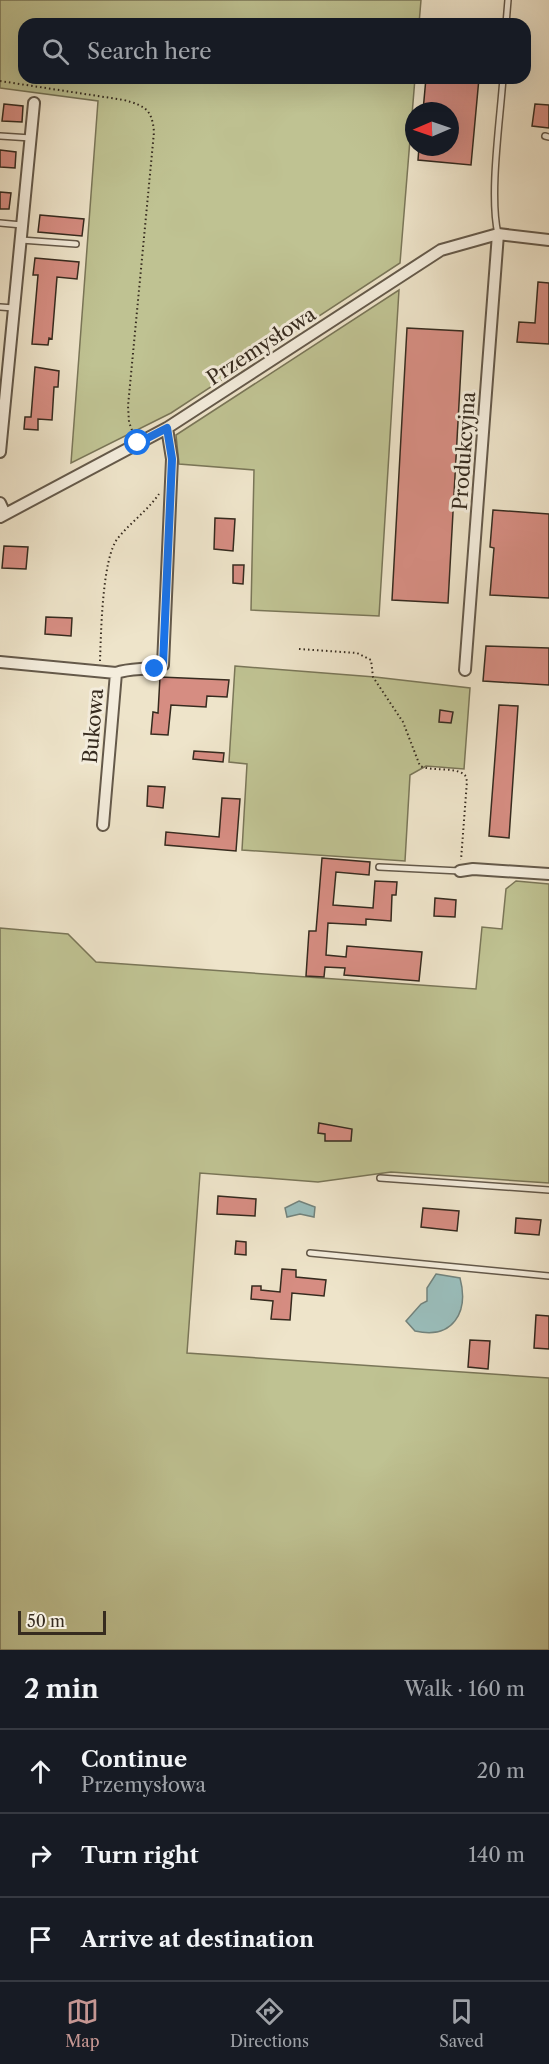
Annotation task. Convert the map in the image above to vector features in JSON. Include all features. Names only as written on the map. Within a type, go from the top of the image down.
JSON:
[{"type":"street","points":[[0,452],[34,103]]},
{"type":"street","name":"Przemysłowa","points":[[2,515],[167,428],[441,250],[498,234],[549,240]]},
{"type":"street","name":"Produkcyjna","points":[[465,670],[498,234]]},
{"type":"street","points":[[116,673],[131,668],[155,669],[163,665],[172,459],[167,428]]},
{"type":"street","points":[[0,503],[2,515]]},
{"type":"street","name":"Bukowa","points":[[0,662],[116,673],[103,825]]},
{"type":"street","points":[[460,872],[473,869],[549,874]]},
{"type":"lane","points":[[506,18],[508,0]]},
{"type":"lane","points":[[498,234],[495,221],[496,187],[503,84]]},
{"type":"lane","points":[[0,136],[31,138]]},
{"type":"lane","points":[[0,223],[22,225]]},
{"type":"lane","points":[[21,240],[76,244]]},
{"type":"lane","points":[[0,307],[14,308]]},
{"type":"lane","points":[[379,867],[460,872]]},
{"type":"lane","points":[[380,1178],[549,1190]]},
{"type":"lane","points":[[310,1253],[549,1276]]},
{"type":"path","points":[[0,81],[18,84]]},
{"type":"path","points":[[20,84],[124,100],[141,105],[153,117],[154,132],[128,406],[129,422],[138,443]]},
{"type":"path","points":[[100,672],[104,587],[116,540],[148,510],[160,493]]},
{"type":"path","points":[[299,649],[357,652],[371,660],[373,677],[403,722],[420,766],[430,770],[457,771],[465,775],[467,781],[460,872]]},
{"type":"green space","points":[[0,0],[421,0],[420,18],[18,18],[18,84],[415,84],[413,102],[405,102],[405,156],[409,156],[400,263],[171,413],[71,463],[98,101],[0,88]]},
{"type":"green space","points":[[399,290],[379,616],[251,610],[254,470],[179,464],[176,435]]},
{"type":"green space","points":[[235,666],[375,677],[470,688],[464,769],[426,766],[410,775],[405,861],[242,850],[247,764],[229,762]]},
{"type":"green space","points":[[516,881],[549,884],[549,1183],[391,1172],[318,1182],[200,1173],[187,1353],[549,1378],[549,1650],[0,1650],[0,928],[68,934],[96,962],[476,989],[482,927],[502,929],[506,889]]},
{"type":"water","points":[[299,1201],[315,1207],[314,1217],[300,1214],[287,1217],[285,1208]]},
{"type":"water","points":[[436,1274],[460,1278],[462,1302],[460,1312],[455,1321],[439,1331],[428,1333],[415,1331],[406,1321],[421,1304],[427,1301],[427,1288]]},
{"type":"building","points":[[425,84],[478,84],[471,165],[418,160],[418,156],[459,156],[459,102],[424,102]]},
{"type":"building","points":[[4,104],[23,106],[22,122],[2,121]]},
{"type":"building","points":[[535,104],[549,105],[549,128],[532,126]]},
{"type":"building","points":[[0,150],[16,152],[15,168],[0,167]]},
{"type":"building","points":[[0,192],[11,193],[9,209],[0,209]]},
{"type":"building","points":[[40,215],[84,219],[82,236],[38,232]]},
{"type":"building","points":[[35,258],[79,262],[77,279],[57,277],[52,339],[49,338],[48,345],[32,344],[38,275],[33,275]]},
{"type":"building","points":[[538,282],[549,283],[549,344],[517,342],[519,322],[535,323]]},
{"type":"building","points":[[407,328],[463,331],[448,603],[392,600]]},
{"type":"building","points":[[35,367],[59,371],[58,387],[54,387],[52,420],[38,419],[38,430],[24,429],[25,417],[31,417]]},
{"type":"building","points":[[493,510],[549,514],[549,598],[490,595],[494,548],[490,547]]},
{"type":"building","points":[[215,518],[235,519],[233,551],[214,549]]},
{"type":"building","points":[[4,546],[28,547],[26,569],[2,568]]},
{"type":"building","points":[[233,565],[244,565],[243,584],[233,583]]},
{"type":"building","points":[[46,617],[72,618],[71,636],[45,634]]},
{"type":"building","points":[[486,646],[549,648],[549,685],[483,681]]},
{"type":"building","points":[[160,677],[229,680],[227,697],[207,696],[206,707],[171,705],[168,735],[151,734],[153,712],[158,713]]},
{"type":"building","points":[[499,705],[518,706],[509,838],[489,836]]},
{"type":"building","points":[[440,710],[453,712],[451,723],[439,722]]},
{"type":"building","points":[[194,751],[224,753],[223,762],[193,759]]},
{"type":"building","points":[[148,786],[165,787],[163,808],[147,806]]},
{"type":"building","points":[[222,798],[240,799],[236,851],[165,845],[166,832],[219,837]]},
{"type":"building","points":[[322,858],[370,862],[369,875],[336,872],[333,905],[373,908],[375,881],[397,882],[396,895],[392,895],[391,921],[366,919],[366,925],[328,923],[326,955],[346,957],[347,946],[422,952],[419,981],[344,975],[345,968],[325,967],[324,977],[306,976],[309,931],[316,931]]},
{"type":"building","points":[[435,898],[456,900],[455,917],[434,916]]},
{"type":"building","points":[[319,1123],[352,1129],[351,1141],[325,1141],[325,1134],[318,1133]]},
{"type":"building","points":[[218,1196],[256,1199],[255,1216],[217,1214]]},
{"type":"building","points":[[423,1208],[459,1211],[457,1231],[421,1227]]},
{"type":"building","points":[[516,1218],[541,1220],[539,1235],[515,1233]]},
{"type":"building","points":[[236,1241],[246,1242],[246,1255],[235,1254]]},
{"type":"building","points":[[282,1269],[296,1270],[296,1277],[326,1280],[324,1296],[292,1293],[290,1320],[271,1319],[273,1301],[251,1299],[252,1286],[261,1286],[261,1290],[280,1292]]},
{"type":"building","points":[[536,1315],[549,1316],[549,1349],[534,1348]]},
{"type":"building","points":[[470,1340],[490,1341],[488,1369],[468,1367]]},
{"type":"route","points":[[138,443],[167,428],[172,459],[163,665],[155,669]]}]
